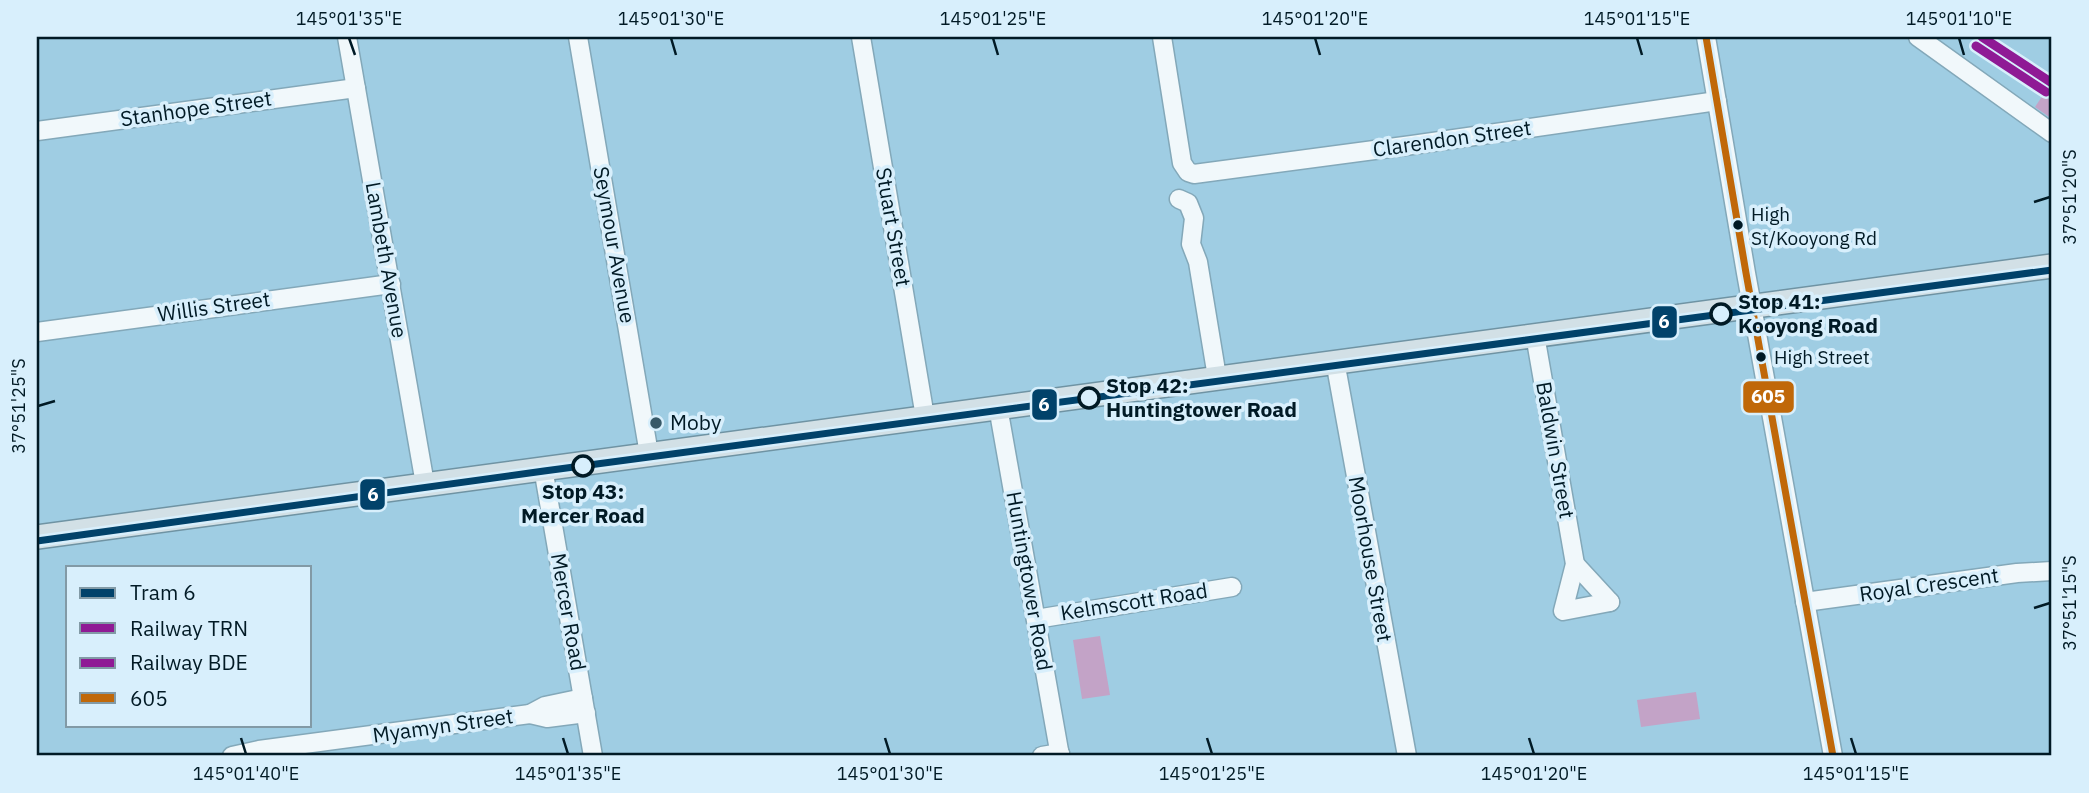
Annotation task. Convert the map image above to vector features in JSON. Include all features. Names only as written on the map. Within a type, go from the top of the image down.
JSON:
[{"type":"main road","points":[[37,537],[2052,265]]},
{"type":"street","name":"Lambeth Avenue","points":[[347,37],[425,484]]},
{"type":"street","name":"Seymour Avenue","points":[[578,37],[649,454]]},
{"type":"street","name":"Stuart Street","points":[[861,37],[925,417]]},
{"type":"street","name":"Clarendon Street","points":[[1162,37],[1182,163],[1188,172],[1205,174],[1717,101]]},
{"type":"street","points":[[1706,37],[1833,756]]},
{"type":"street","points":[[1917,37],[2052,133]]},
{"type":"street","name":"Stanhope Street","points":[[37,131],[356,88]]},
{"type":"street","points":[[1180,199],[1188,203],[1194,219],[1191,244],[1198,262],[1217,377]]},
{"type":"street","name":"Willis Street","points":[[37,332],[390,284]]},
{"type":"street","name":"Baldwin Street","points":[[1535,335],[1576,564]]},
{"type":"street","name":"Moorhouse Street","points":[[1335,361],[1407,756]]},
{"type":"street","name":"Huntingtower Road","points":[[998,407],[1035,619],[1054,755]]},
{"type":"street","name":"Mercer Road","points":[[543,468],[593,756]]},
{"type":"street","name":"Royal Crescent","points":[[1805,601],[2017,573],[2052,571]]},
{"type":"street","name":"Kelmscott Road","points":[[1035,619],[1231,587]]},
{"type":"street","name":"Myamyn Street","points":[[232,756],[530,714],[547,718],[584,706]]},
{"type":"shaded area","points":[[2043,95],[2052,101],[2052,119],[2035,107]]},
{"type":"shaded area","points":[[1100,636],[1110,695],[1082,699],[1073,640]]},
{"type":"shaded area","points":[[1696,692],[1700,719],[1641,727],[1637,700]]},
{"type":"tram line","name":"6","points":[[37,541],[2052,270]]},
{"type":"rail line","name":"TRN","points":[[1982,37],[2052,83]]},
{"type":"rail line","name":"BDE","points":[[1976,46],[2046,92]]},
{"type":"transit line","name":"605","points":[[1706,37],[1833,756]]},
{"type":"place","name":"High St/Kooyong Rd","points":[[1738,225]]},
{"type":"place","name":"Stop 41: Kooyong Road","points":[[1721,314]]},
{"type":"place","name":"High Street","points":[[1761,357]]},
{"type":"place","name":"Stop 42: Huntingtower Road","points":[[1089,398]]},
{"type":"place","name":"Moby","points":[[656,423]]},
{"type":"place","name":"Stop 43: Mercer Road","points":[[583,466]]}]
